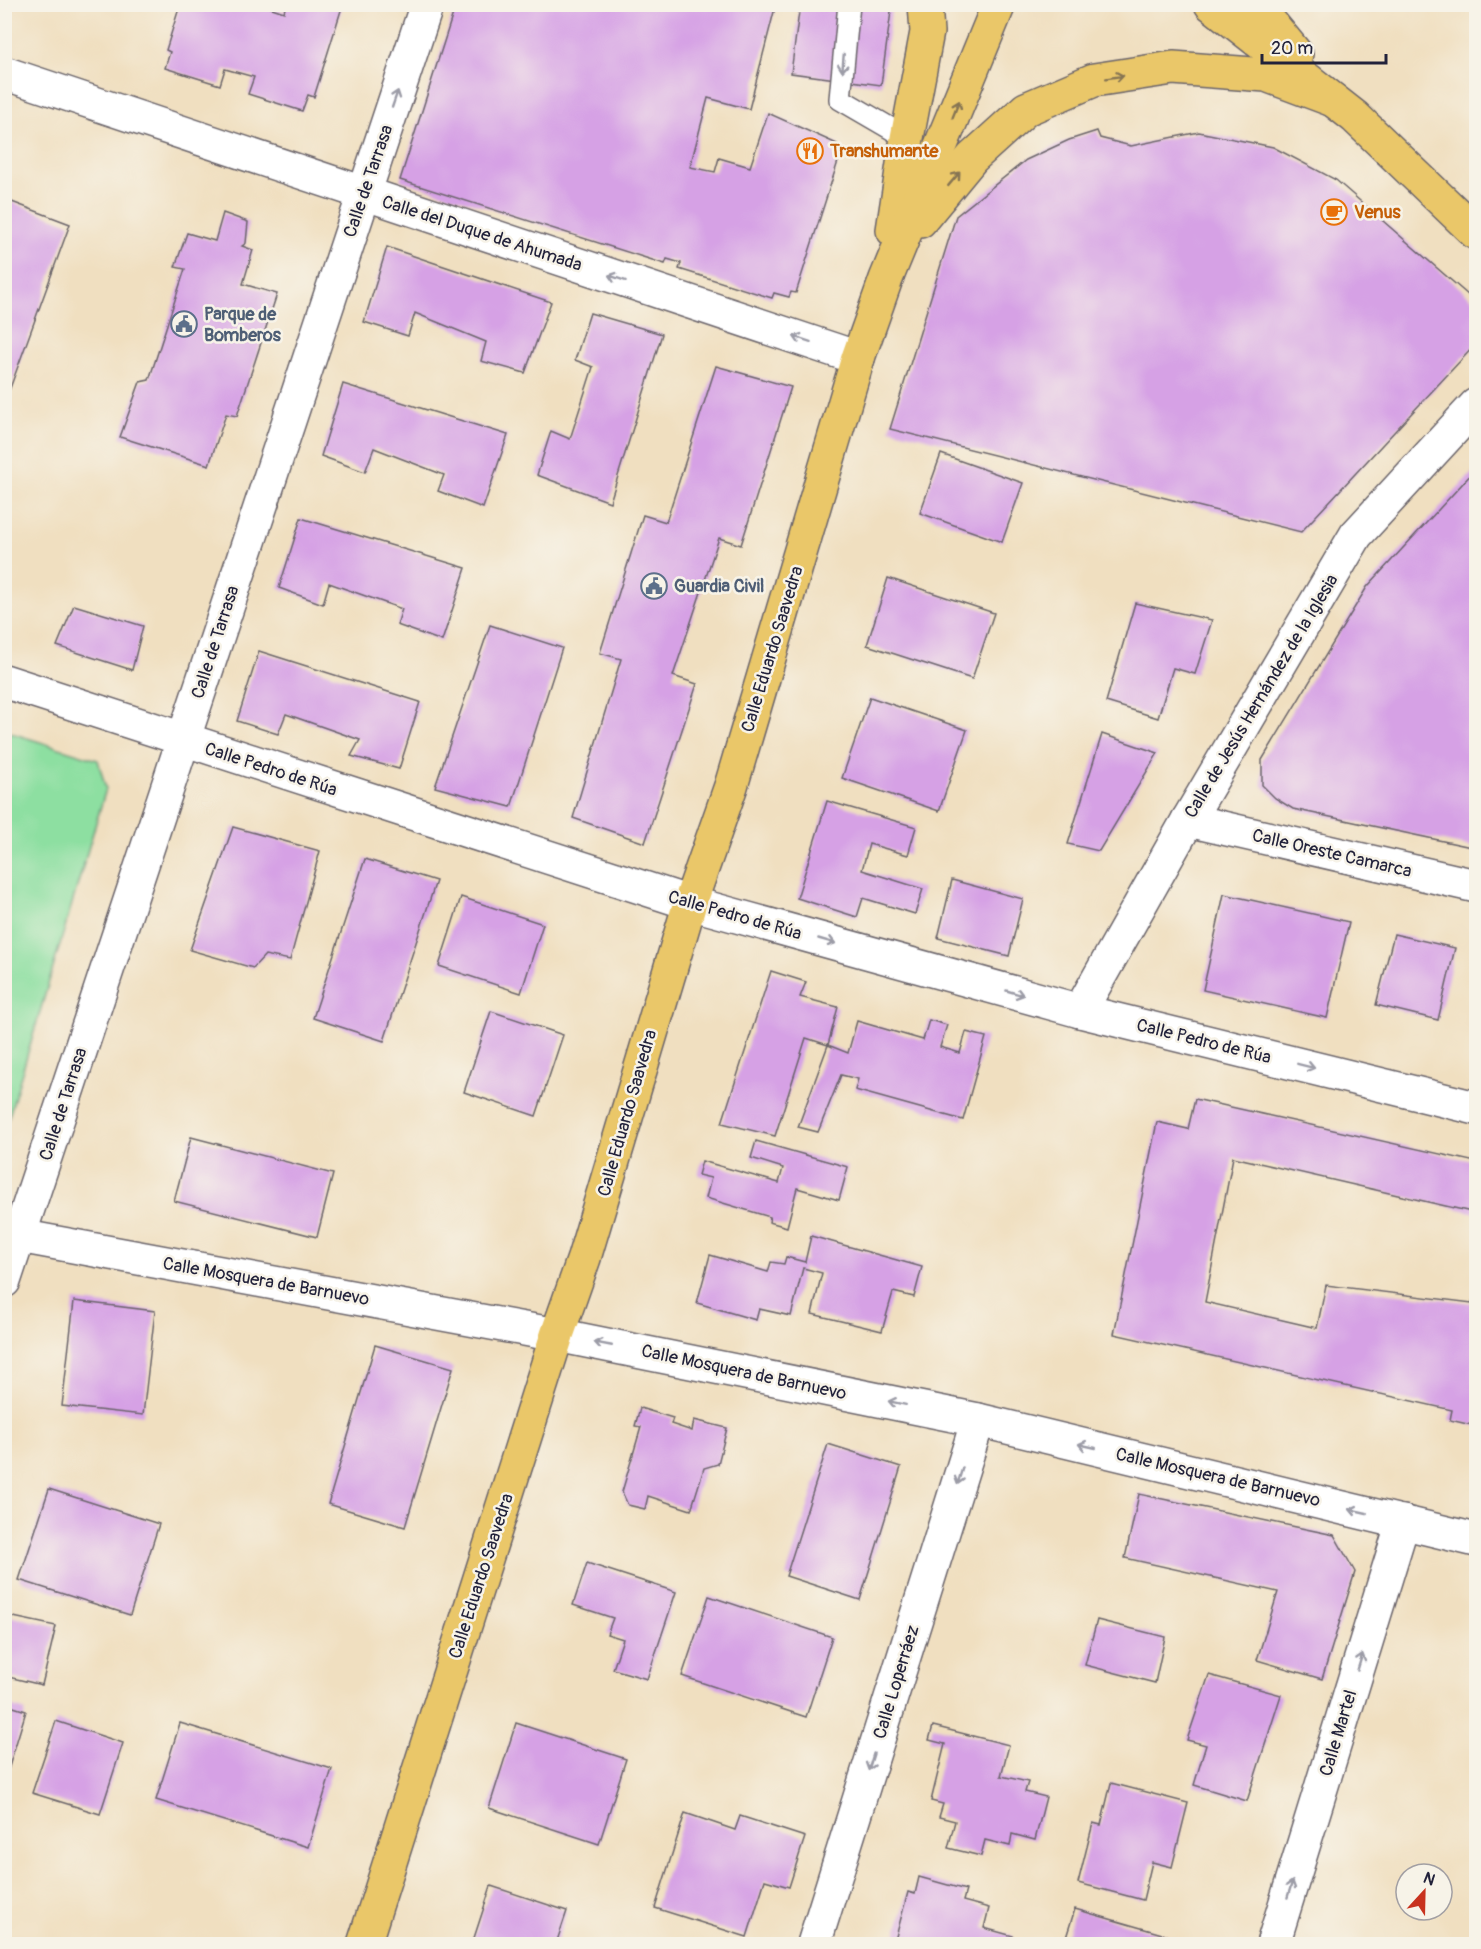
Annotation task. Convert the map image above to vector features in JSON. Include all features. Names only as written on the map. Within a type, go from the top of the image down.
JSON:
[{"type":"main road","points":[[886,279],[907,138],[927,32],[925,4]]},
{"type":"main road","points":[[886,279],[999,4]]},
{"type":"main road","points":[[1211,4],[1355,117],[1476,233]]},
{"type":"main road","points":[[1256,4],[1333,100]]},
{"type":"main road","points":[[886,279],[921,219],[972,158],[1026,109],[1094,80],[1173,68],[1266,75],[1333,100]]},
{"type":"main road","name":"Calle Eduardo Saavedra","points":[[364,1944],[557,1335],[584,1258],[690,903],[731,786],[858,358],[886,279]]},
{"type":"street","name":"Calle de Tarrasa","points":[[4,1281],[12,1235],[183,740],[428,4]]},
{"type":"street","name":"Calle del Duque de Ahumada","points":[[4,73],[858,358]]},
{"type":"street","name":"Calle de Jesús Hernández de la Iglesia","points":[[1080,1011],[1188,820],[1356,536],[1476,405]]},
{"type":"street","name":"Calle Pedro de Rúa","points":[[4,681],[690,903],[1080,1011],[1476,1108]]},
{"type":"street","name":"Calle Oreste Camarca","points":[[1188,820],[1476,886]]},
{"type":"street","name":"Calle Mosquera de Barnuevo","points":[[12,1235],[557,1335],[978,1420],[1476,1540]]},
{"type":"street","name":"Calle Loperráez","points":[[814,1944],[978,1420]]},
{"type":"street","name":"Calle Martel","points":[[1273,1944],[1402,1522]]},
{"type":"lane","points":[[849,4],[840,99],[907,138]]},
{"type":"green space","points":[[5,731],[98,760],[106,789],[5,1130]]},
{"type":"building","points":[[286,4],[343,4],[314,97],[308,95],[302,111],[248,94],[254,77],[225,69],[220,85],[165,68],[170,52],[166,50],[180,5],[263,5],[284,12]]},
{"type":"building","points":[[456,4],[776,4],[749,109],[708,98],[690,167],[715,172],[719,158],[750,167],[768,113],[837,144],[836,150],[841,152],[796,293],[791,292],[789,297],[774,293],[772,298],[679,269],[681,263],[667,259],[665,264],[400,180]]},
{"type":"building","points":[[800,4],[892,4],[881,85],[791,73]]},
{"type":"building","points":[[1097,131],[1100,138],[1131,146],[1199,132],[1273,147],[1336,180],[1476,302],[1476,344],[1301,532],[890,429],[956,216],[1026,160],[1069,140]]},
{"type":"building","points":[[4,199],[70,224],[5,402],[4,401]]},
{"type":"building","points":[[223,213],[248,222],[246,243],[242,246],[253,250],[243,284],[277,294],[237,416],[226,414],[209,465],[120,437],[140,382],[149,380],[185,269],[175,267],[187,233],[215,241]]},
{"type":"building","points":[[387,247],[551,302],[525,373],[481,361],[486,342],[415,313],[408,336],[364,322]]},
{"type":"building","points":[[590,313],[662,334],[610,502],[537,475],[551,431],[570,439],[593,367],[575,360]]},
{"type":"building","points":[[716,366],[791,387],[741,545],[719,538],[673,676],[697,684],[645,843],[573,818],[621,659],[600,653],[643,515],[666,522]]},
{"type":"building","points":[[343,384],[508,435],[483,508],[438,491],[444,475],[374,448],[365,472],[321,456]]},
{"type":"building","points":[[941,454],[1023,483],[1002,542],[920,513]]},
{"type":"building","points":[[1476,469],[1476,848],[1293,809],[1275,798],[1262,785],[1262,760],[1367,587]]},
{"type":"building","points":[[301,518],[466,568],[442,641],[397,625],[402,609],[329,583],[323,604],[279,588]]},
{"type":"building","points":[[888,578],[994,613],[972,679],[867,645]]},
{"type":"building","points":[[1135,603],[1212,620],[1195,674],[1173,668],[1158,718],[1106,702]]},
{"type":"building","points":[[74,605],[143,626],[132,670],[57,646]]},
{"type":"building","points":[[490,625],[562,648],[511,807],[435,787]]},
{"type":"building","points":[[259,651],[420,702],[399,769],[351,756],[360,740],[286,714],[278,734],[237,721]]},
{"type":"building","points":[[870,697],[967,730],[939,811],[842,778]]},
{"type":"building","points":[[1102,734],[1158,753],[1099,851],[1068,844]]},
{"type":"building","points":[[827,801],[916,827],[908,855],[869,844],[862,870],[923,889],[915,914],[863,898],[857,917],[797,898]]},
{"type":"building","points":[[233,827],[320,851],[290,960],[265,955],[253,968],[190,950]]},
{"type":"building","points":[[365,859],[436,881],[384,1041],[313,1018]]},
{"type":"building","points":[[952,880],[1023,899],[1009,956],[938,938]]},
{"type":"building","points":[[1224,894],[1349,922],[1327,1018],[1203,990]]},
{"type":"building","points":[[461,897],[543,924],[521,993],[439,966]]},
{"type":"building","points":[[1394,934],[1455,948],[1438,1020],[1376,1005]]},
{"type":"building","points":[[771,971],[806,982],[800,997],[838,1007],[828,1045],[806,1038],[775,1136],[722,1123]]},
{"type":"building","points":[[491,1011],[563,1035],[536,1116],[464,1092]]},
{"type":"building","points":[[929,1020],[947,1025],[940,1047],[960,1053],[966,1032],[986,1037],[963,1120],[855,1090],[858,1079],[841,1075],[818,1132],[798,1127],[828,1045],[848,1053],[857,1021],[923,1040]]},
{"type":"building","points":[[1195,1099],[1476,1162],[1476,1213],[1233,1157],[1205,1302],[1317,1328],[1326,1285],[1472,1303],[1476,1284],[1476,1426],[1450,1420],[1452,1410],[1114,1334],[1157,1122],[1188,1129]]},
{"type":"building","points":[[191,1137],[333,1174],[317,1237],[174,1201]]},
{"type":"building","points":[[756,1141],[848,1167],[839,1200],[797,1188],[787,1227],[769,1222],[770,1217],[706,1198],[711,1178],[698,1175],[702,1161],[779,1183],[783,1168],[751,1158]]},
{"type":"building","points":[[811,1236],[922,1267],[914,1297],[893,1292],[882,1331],[812,1314],[822,1273],[803,1268],[791,1316],[759,1309],[756,1320],[697,1303],[710,1255],[768,1272],[771,1262],[784,1264],[786,1257],[805,1262]]},
{"type":"building","points":[[74,1301],[155,1311],[143,1415],[62,1406]]},
{"type":"building","points":[[375,1345],[453,1368],[405,1527],[328,1504]]},
{"type":"building","points":[[640,1408],[673,1418],[671,1424],[692,1431],[694,1420],[727,1428],[718,1464],[704,1468],[691,1510],[648,1496],[645,1509],[628,1505],[622,1492],[641,1427],[635,1426]]},
{"type":"building","points":[[828,1444],[901,1467],[860,1600],[786,1576]]},
{"type":"building","points":[[49,1489],[159,1524],[130,1615],[19,1580]]},
{"type":"building","points":[[1139,1494],[1334,1535],[1355,1572],[1322,1679],[1257,1660],[1278,1592],[1125,1558]]},
{"type":"building","points":[[587,1563],[676,1592],[647,1679],[613,1669],[623,1639],[607,1634],[613,1618],[573,1605]]},
{"type":"building","points":[[709,1596],[832,1637],[806,1717],[682,1676]]},
{"type":"building","points":[[4,1615],[56,1626],[42,1685],[4,1676]]},
{"type":"building","points":[[1097,1620],[1165,1637],[1155,1683],[1085,1665]]},
{"type":"building","points":[[1209,1675],[1281,1695],[1247,1801],[1194,1785],[1206,1745],[1187,1740]]},
{"type":"building","points":[[4,1704],[26,1711],[5,1780],[4,1780]]},
{"type":"building","points":[[56,1721],[123,1743],[100,1814],[32,1793]]},
{"type":"building","points":[[180,1723],[332,1769],[308,1847],[156,1800]]},
{"type":"building","points":[[516,1723],[626,1759],[599,1844],[489,1808]]},
{"type":"building","points":[[933,1726],[1009,1745],[1001,1776],[1028,1782],[1025,1792],[1046,1797],[1035,1840],[1012,1834],[1010,1846],[985,1840],[981,1856],[948,1848],[955,1821],[939,1817],[943,1804],[931,1801],[945,1744],[929,1740]]},
{"type":"building","points":[[1111,1783],[1188,1803],[1172,1867],[1152,1862],[1143,1900],[1078,1883],[1093,1823],[1101,1825]]},
{"type":"building","points":[[685,1813],[735,1830],[740,1816],[805,1837],[789,1887],[765,1880],[747,1937],[655,1908]]},
{"type":"building","points":[[919,1877],[966,1890],[963,1901],[989,1908],[984,1928],[1013,1936],[1011,1944],[894,1944],[908,1892],[915,1894]]},
{"type":"building","points":[[491,1886],[567,1911],[556,1944],[472,1944]]},
{"type":"building","points":[[1075,1909],[1190,1942],[1189,1944],[1064,1944]]},
{"type":"place","name":"Transhumante","points":[[810,151]]},
{"type":"place","name":"Venus","points":[[1334,212]]},
{"type":"place","name":"Parque de Bomberos","points":[[184,324]]},
{"type":"place","name":"Guardia Civil","points":[[654,586]]}]
